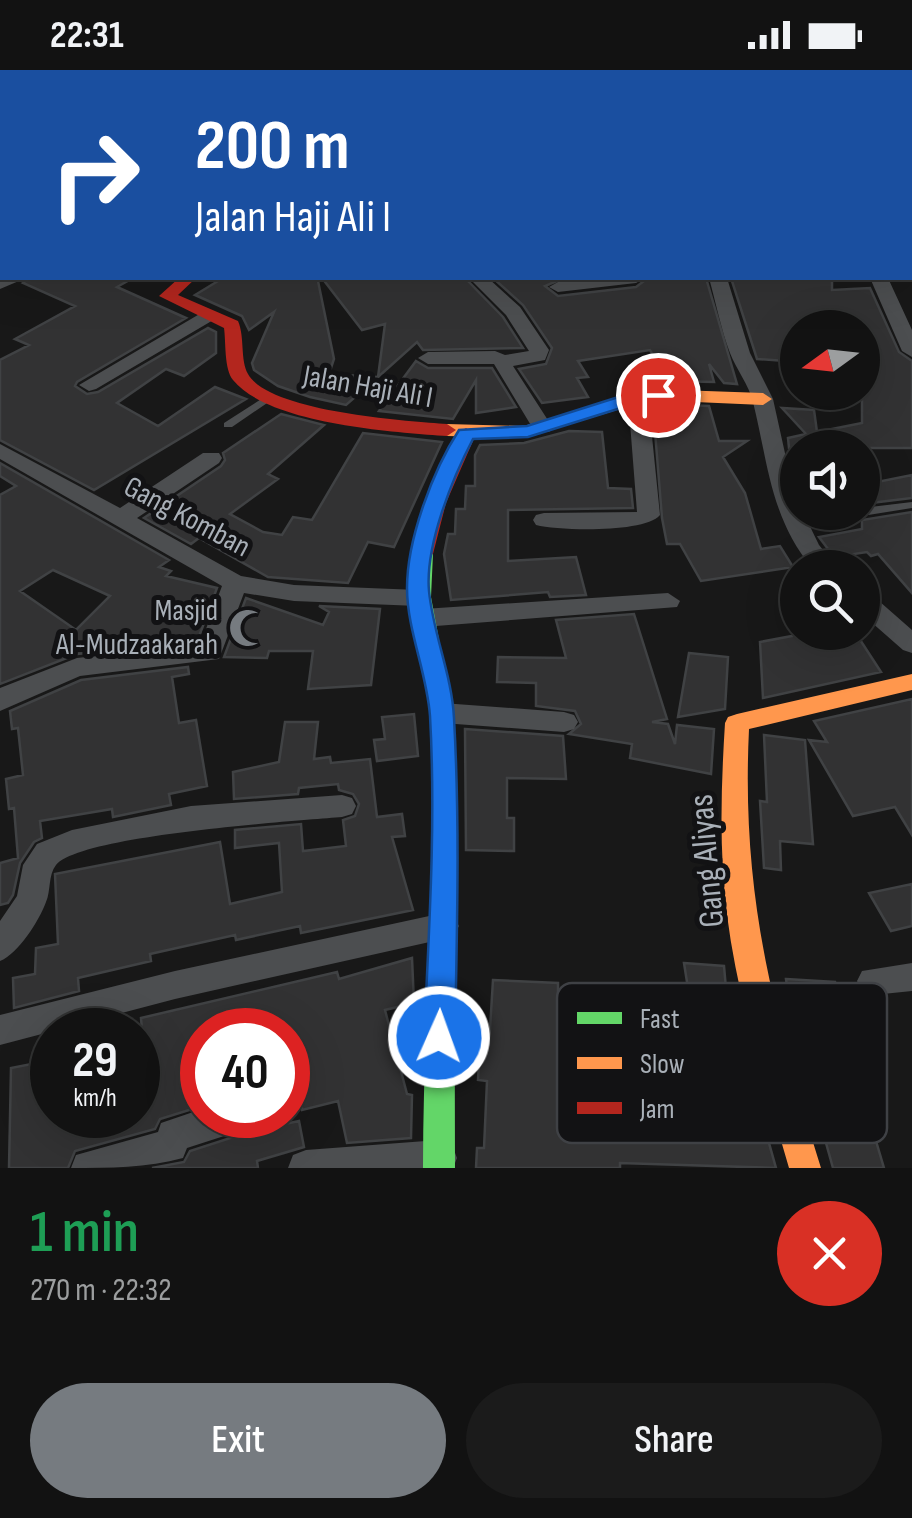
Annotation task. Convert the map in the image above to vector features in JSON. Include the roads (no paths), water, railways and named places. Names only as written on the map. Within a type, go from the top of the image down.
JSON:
[{"type":"street","name":"Jalan Haji Ali I","points":[[186,280],[166,296],[232,325],[236,369],[243,381],[269,397],[326,414],[466,434],[542,428],[638,397],[677,394],[763,399]]},
{"type":"street","points":[[428,358],[495,357],[504,362],[538,356],[540,350],[514,311],[481,280]]},
{"type":"street","points":[[558,286],[616,280]]},
{"type":"street","points":[[719,280],[740,354],[763,399],[768,440],[780,472]]},
{"type":"street","points":[[880,280],[912,351]]},
{"type":"street","points":[[89,384],[208,315]]},
{"type":"street","points":[[504,362],[508,376],[542,428]]},
{"type":"street","points":[[544,520],[639,520],[649,515],[638,397]]},
{"type":"street","points":[[306,1168],[439,1163],[442,713],[421,608],[421,563],[445,473],[466,434]]},
{"type":"street","name":"Gang Komban","points":[[0,450],[235,583],[421,608],[668,601]]},
{"type":"street","points":[[120,519],[211,458]]},
{"type":"street","points":[[0,700],[76,667],[210,653],[235,583]]},
{"type":"street","points":[[880,616],[912,644]]},
{"type":"street","name":"Gang Aliyas","points":[[757,983],[734,840],[737,722],[754,714],[795,710],[912,682]]},
{"type":"street","points":[[442,713],[564,722]]},
{"type":"street","points":[[3,935],[32,900],[38,864],[48,853],[72,842],[191,818],[342,806]]},
{"type":"street","points":[[0,1030],[174,985],[443,926]]},
{"type":"street","points":[[873,981],[912,978]]},
{"type":"street","points":[[89,1168],[170,1146],[174,1135],[180,1133]]},
{"type":"street","name":"Gang Aliyas","points":[[798,1143],[805,1168]]},
{"type":"lane","points":[[228,425],[269,397]]},
{"type":"lane","points":[[880,509],[912,504]]},
{"type":"place","name":"Masjid Al-Mudzaakarah","points":[[248,628]]}]
